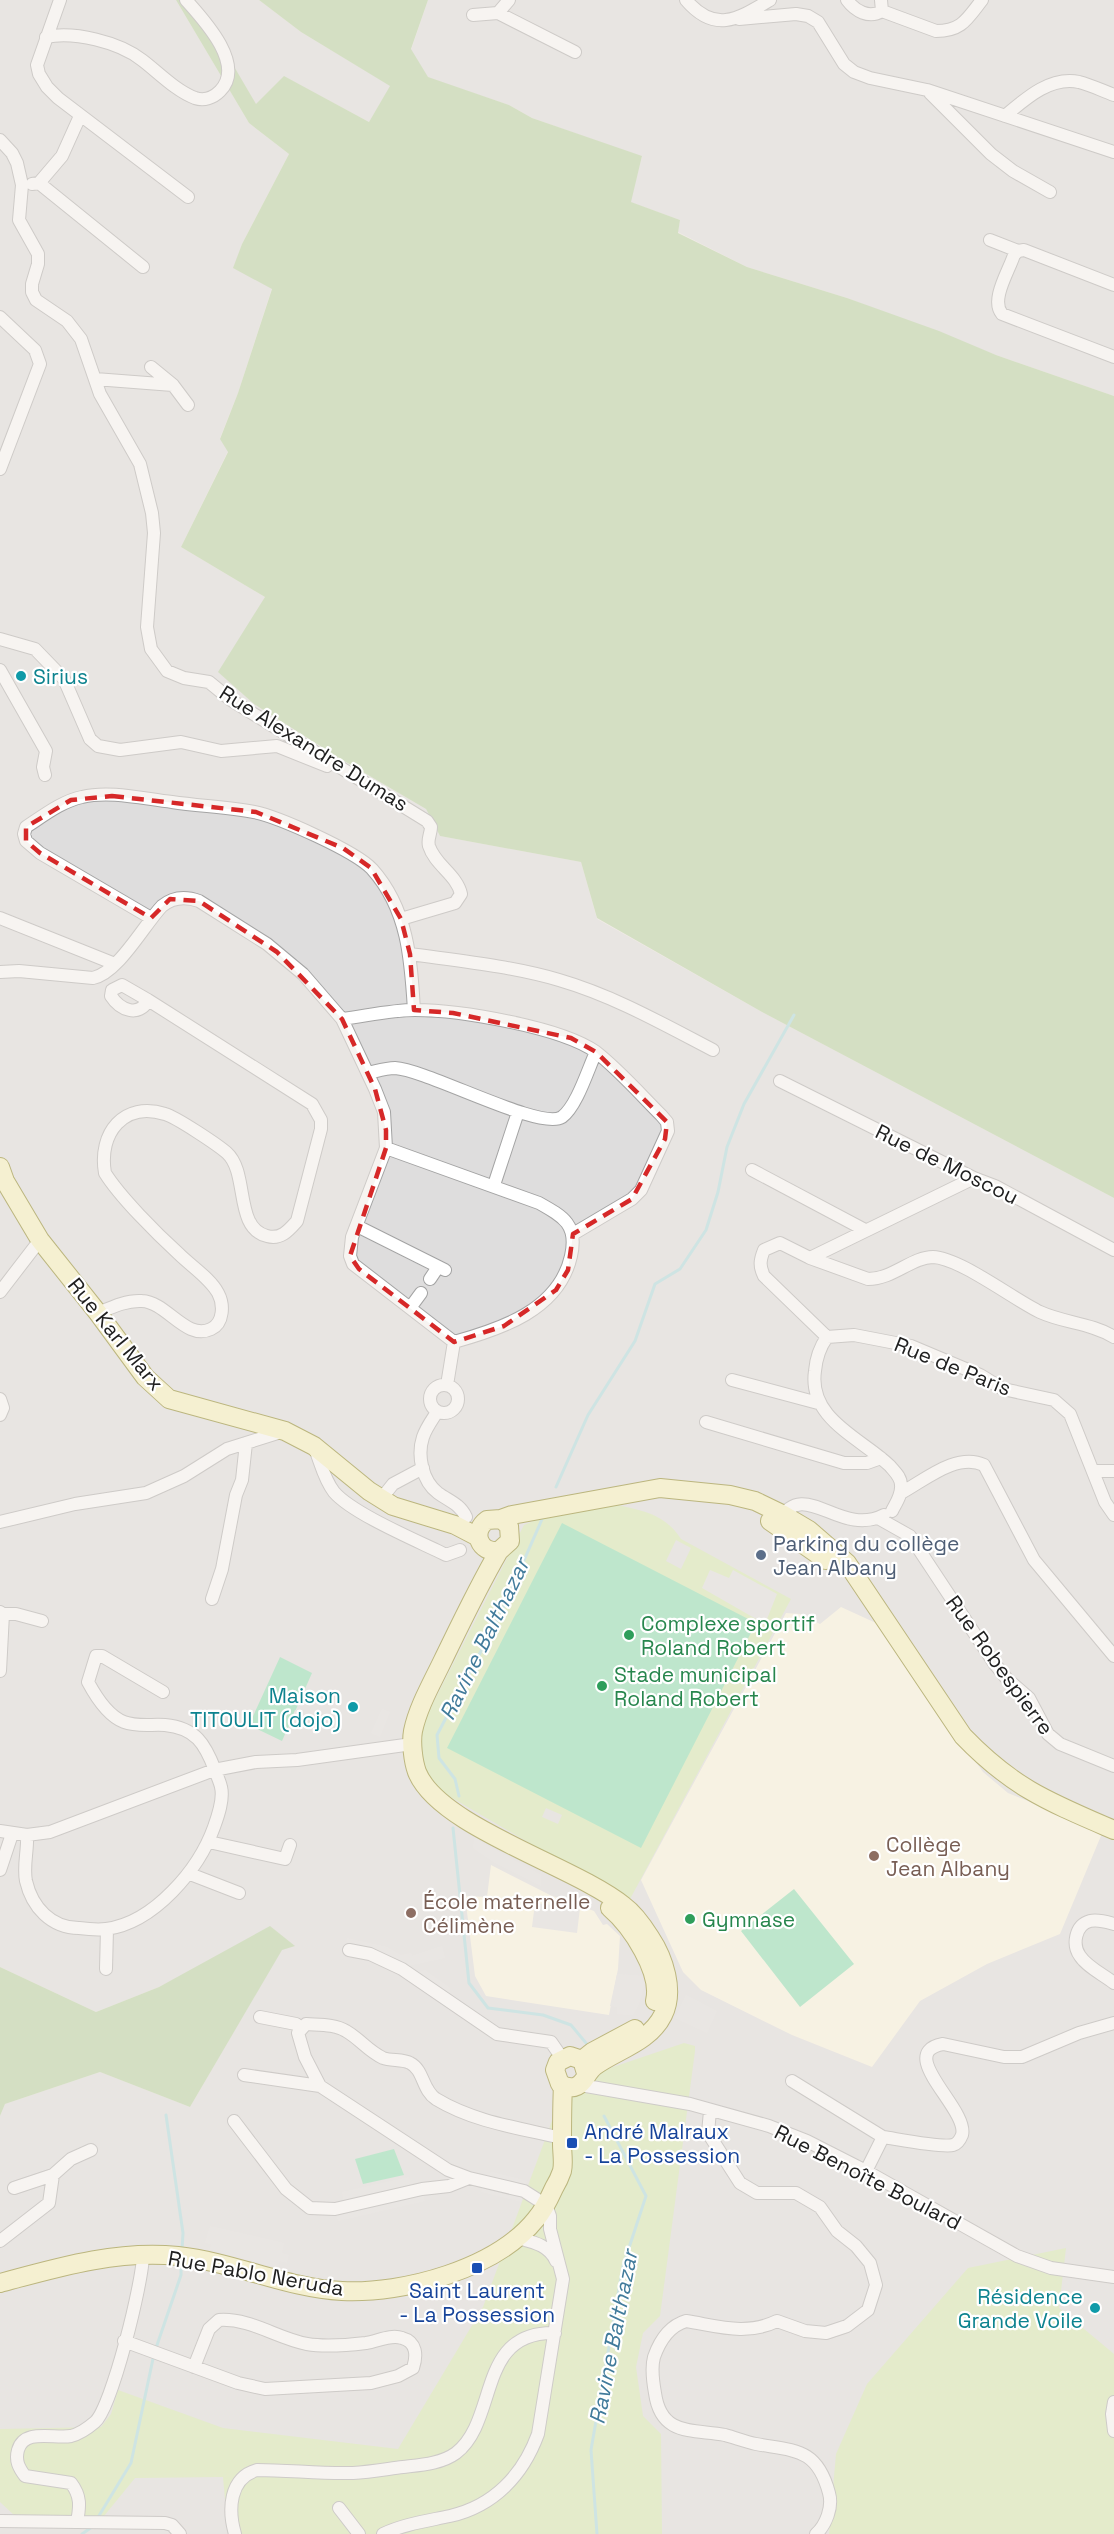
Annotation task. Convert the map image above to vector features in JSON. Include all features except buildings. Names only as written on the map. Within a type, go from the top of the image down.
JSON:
[{"type":"main road","name":"Rue Karl Marx","points":[[2,1177],[40,1240],[99,1313],[145,1377],[169,1399],[285,1431],[314,1446],[381,1499],[407,1512],[455,1526],[487,1545]]},
{"type":"main road","points":[[562,2058],[570,2056],[578,2075],[641,2039],[663,2015],[668,1985],[660,1955],[651,1939],[625,1906],[597,1887],[451,1811],[433,1796],[417,1772],[408,1744],[406,1727],[410,1716],[427,1693],[485,1573],[487,1545],[479,1528],[526,1512],[606,1498],[726,1505],[779,1519],[829,1562],[884,1618],[963,1736],[982,1756],[1002,1773],[1047,1801],[1114,1830]]},
{"type":"main road","points":[[430,1518],[466,1517],[499,1522]]},
{"type":"main road","points":[[487,1545],[510,1541],[499,1522]]},
{"type":"main road","name":"Rue Pablo Neruda","points":[[0,2283],[93,2259],[143,2255],[183,2257],[292,2283],[342,2291],[388,2288],[434,2279],[478,2263],[518,2238],[536,2220],[546,2205],[562,2171],[562,2138],[578,2075],[557,2079],[555,2070],[562,2058]]},
{"type":"street","points":[[60,0],[37,65],[39,74],[47,87],[80,116],[188,197]]},
{"type":"street","points":[[46,37],[73,34],[117,47],[139,58],[186,93],[205,99],[213,97],[222,90],[229,65],[215,36],[186,0]]},
{"type":"street","points":[[498,13],[509,0]]},
{"type":"street","points":[[686,0],[699,14],[716,20],[796,14],[808,16],[818,22],[844,64],[854,72],[870,78],[927,90],[1114,152]]},
{"type":"street","points":[[739,19],[770,0]]},
{"type":"street","points":[[847,0],[860,12],[871,15],[882,6],[936,31],[954,30],[964,23],[982,0]]},
{"type":"street","points":[[473,15],[498,13],[575,52]]},
{"type":"street","points":[[1005,116],[1030,95],[1054,83],[1078,82],[1114,96]]},
{"type":"street","points":[[927,90],[991,154],[1013,171],[1050,192]]},
{"type":"street","points":[[22,185],[39,183],[62,156],[80,116]]},
{"type":"street","name":"Rue Alexandre Dumas","points":[[0,140],[12,153],[22,185],[19,220],[38,254],[32,292],[36,300],[67,321],[75,330],[86,352],[107,409],[134,449],[140,465],[152,513],[154,533],[147,627],[151,649],[167,671],[184,678],[209,682],[231,700],[427,821],[431,827],[428,838],[432,851],[459,886],[461,894],[455,903],[400,919]]},
{"type":"street","points":[[39,183],[143,267]]},
{"type":"street","points":[[990,240],[1018,251],[1024,250],[1114,285]]},
{"type":"street","points":[[1018,251],[1014,255],[997,301],[998,309],[1002,314],[1114,357]]},
{"type":"street","points":[[0,317],[35,350],[40,364],[0,469]]},
{"type":"street","points":[[151,367],[173,385],[188,405]]},
{"type":"street","points":[[95,379],[173,385]]},
{"type":"street","points":[[0,639],[34,650],[64,679],[90,739],[98,746],[120,750],[181,742],[221,751],[277,746],[357,779]]},
{"type":"street","points":[[0,670],[46,752],[43,767],[45,775]]},
{"type":"street","points":[[151,918],[40,853],[27,841],[24,834],[26,828],[71,800],[98,795],[255,812],[344,848],[371,868],[390,894],[411,954],[414,1010]]},
{"type":"street","points":[[0,972],[19,971],[93,978],[101,976],[115,964],[151,918],[170,900],[190,898],[199,901],[277,952],[303,974],[342,1018],[384,1112],[386,1148],[350,1247],[353,1264],[454,1342]]},
{"type":"street","points":[[0,918],[115,964]]},
{"type":"street","points":[[411,954],[499,967],[559,980],[621,1002],[714,1050]]},
{"type":"street","points":[[99,1313],[118,1305],[143,1301],[161,1307],[187,1327],[197,1331],[208,1331],[216,1327],[222,1317],[222,1304],[212,1285],[177,1252],[105,1173],[104,1146],[112,1129],[121,1118],[137,1112],[167,1114],[228,1154],[236,1166],[247,1215],[261,1234],[269,1237],[277,1237],[288,1232],[297,1221],[321,1129],[321,1120],[312,1104],[148,1000],[122,985],[112,990],[111,996],[114,1001],[131,1011],[138,1011],[148,1000]]},
{"type":"street","points":[[342,1018],[414,1010],[453,1013],[542,1029],[570,1038],[596,1052],[661,1115],[667,1122],[668,1131],[641,1190],[632,1199],[573,1234]]},
{"type":"street","points":[[368,1073],[383,1069],[409,1071],[518,1112],[548,1119],[559,1119],[574,1100],[596,1052]]},
{"type":"street","name":"Rue de Moscou","points":[[780,1081],[974,1178],[995,1186],[1114,1250]]},
{"type":"street","points":[[494,1185],[518,1112]]},
{"type":"street","points":[[386,1148],[539,1203],[558,1214],[569,1225],[573,1234],[568,1270],[556,1290],[533,1311],[504,1326],[454,1342]]},
{"type":"street","points":[[752,1170],[865,1230]]},
{"type":"street","points":[[810,1258],[974,1178]]},
{"type":"street","points":[[357,1226],[442,1269],[430,1279]]},
{"type":"street","points":[[0,1292],[40,1240]]},
{"type":"street","points":[[902,1493],[900,1478],[881,1458],[829,1418],[818,1403],[814,1376],[819,1353],[827,1337],[769,1281],[761,1269],[760,1259],[764,1250],[780,1243],[859,1278],[878,1279],[923,1259],[938,1258],[970,1272],[1042,1313],[1084,1324],[1114,1337]]},
{"type":"street","points":[[410,1308],[421,1293]]},
{"type":"street","name":"Rue de Paris","points":[[827,1337],[854,1335],[911,1346],[980,1375],[1004,1389],[1054,1400],[1070,1414],[1105,1502],[1114,1515]]},
{"type":"street","points":[[447,1385],[454,1342]]},
{"type":"street","points":[[732,1380],[818,1403]]},
{"type":"street","points":[[447,1385],[457,1395],[456,1408],[444,1414],[437,1412],[430,1403],[430,1397],[436,1387],[447,1385]]},
{"type":"street","points":[[0,1399],[3,1408],[0,1415]]},
{"type":"street","points":[[437,1412],[423,1436],[421,1447],[423,1468],[431,1486],[458,1505],[466,1517]]},
{"type":"street","points":[[706,1422],[844,1463],[867,1463],[881,1458]]},
{"type":"street","points":[[0,1522],[75,1504],[146,1493],[184,1476],[227,1449],[285,1431]]},
{"type":"street","points":[[212,1599],[222,1569],[236,1495],[242,1480],[246,1443]]},
{"type":"street","points":[[314,1446],[327,1481],[334,1492],[346,1502],[390,1528],[446,1555],[460,1550]]},
{"type":"street","points":[[779,1519],[790,1506],[805,1503],[848,1520],[869,1522],[892,1511],[902,1493],[957,1462],[974,1460],[984,1465],[1034,1560],[1114,1656]]},
{"type":"street","points":[[381,1499],[393,1484],[423,1468]]},
{"type":"street","points":[[1094,1471],[1114,1471]]},
{"type":"street","name":"Rue Robespierre","points":[[892,1511],[994,1663],[1007,1679],[1029,1698],[1048,1734],[1060,1744],[1079,1754],[1114,1766]]},
{"type":"street","name":"Rue Robespierre","points":[[878,1518],[910,1536]]},
{"type":"street","points":[[0,1671],[2,1613],[42,1621]]},
{"type":"street","points":[[27,1835],[26,1880],[34,1900],[48,1919],[60,1926],[107,1929],[134,1920],[190,1874],[209,1842],[219,1815],[222,1788],[204,1745],[186,1730],[166,1725],[134,1724],[114,1716],[99,1700],[88,1682],[96,1656],[102,1656],[163,1692]]},
{"type":"street","points":[[0,1870],[6,1832],[27,1835],[60,1828],[214,1770],[256,1762],[297,1760],[408,1744]]},
{"type":"street","points":[[209,1842],[285,1859],[290,1845]]},
{"type":"street","points":[[190,1874],[239,1893]]},
{"type":"street","points":[[1114,1924],[1098,1920],[1084,1924],[1077,1933],[1076,1944],[1081,1959],[1114,1983]]},
{"type":"street","points":[[106,1969],[107,1929]]},
{"type":"street","points":[[349,1950],[370,1954],[402,1969],[497,2034],[551,2042],[562,2058]]},
{"type":"street","points":[[260,2017],[296,2024],[300,2028]]},
{"type":"street","points":[[792,2081],[883,2137],[953,2145],[960,2140],[963,2129],[960,2117],[928,2070],[927,2052],[934,2046],[943,2044],[1004,2057],[1022,2057],[1079,2033],[1114,2023]]},
{"type":"street","points":[[320,2086],[299,2042],[298,2033],[300,2028],[306,2024],[335,2027],[347,2031],[379,2055],[410,2062],[418,2070],[426,2090],[433,2098],[470,2116],[562,2138]]},
{"type":"street","points":[[244,2075],[320,2086],[448,2170],[469,2178],[524,2191],[546,2205],[563,2279],[538,2434],[531,2454],[507,2487],[486,2504],[454,2515],[400,2526],[383,2534]]},
{"type":"street","name":"Rue Benoîte Boulard","points":[[578,2075],[769,2126],[807,2141],[866,2171],[1017,2256],[1051,2268],[1114,2277]]},
{"type":"street","points":[[710,2111],[708,2133],[740,2183],[757,2193],[795,2193],[820,2207],[837,2231],[856,2246],[870,2263],[876,2285],[868,2310],[847,2326],[826,2333],[805,2331],[777,2321],[755,2329],[743,2330],[686,2321],[670,2328],[659,2343],[653,2360],[656,2399],[662,2414],[675,2427],[690,2432],[726,2435],[755,2444],[781,2446],[804,2454],[822,2470],[830,2496],[825,2525],[816,2534]]},
{"type":"street","points":[[234,2121],[286,2189],[309,2208],[336,2209],[422,2189],[449,2186],[469,2178]]},
{"type":"street","points":[[866,2171],[883,2137]]},
{"type":"street","points":[[14,2188],[53,2175],[71,2159],[92,2150]]},
{"type":"street","points":[[0,2241],[49,2203],[53,2175]]},
{"type":"street","points":[[518,2238],[541,2245],[553,2255],[563,2279]]},
{"type":"street","points":[[82,2522],[79,2493],[71,2483],[25,2476],[18,2466],[18,2448],[22,2441],[30,2437],[70,2436],[97,2421],[105,2406],[124,2341],[141,2274],[143,2255]]},
{"type":"street","points":[[124,2341],[161,2356],[246,2386],[265,2389],[370,2383],[398,2376],[413,2368],[416,2357],[410,2342],[394,2336],[365,2343],[306,2344],[231,2319],[219,2320],[209,2329],[194,2367]]},
{"type":"street","points":[[235,2534],[231,2502],[234,2486],[247,2473],[257,2470],[353,2473],[434,2463],[454,2455],[468,2441],[494,2372],[510,2346],[540,2332],[555,2333]]},
{"type":"street","points":[[1114,2402],[1112,2414],[1114,2431]]},
{"type":"street","points":[[339,2508],[359,2534]]},
{"type":"street","points":[[1,2519],[102,2523],[130,2529],[176,2529]]},
{"type":"highlighted area","points":[[112,796],[256,812],[343,848],[371,868],[401,919],[410,954],[414,1010],[453,1013],[571,1038],[596,1052],[661,1115],[667,1122],[665,1139],[632,1199],[573,1234],[568,1270],[556,1290],[504,1326],[454,1342],[359,1269],[350,1256],[386,1148],[386,1130],[375,1089],[342,1019],[277,952],[199,901],[170,899],[151,918],[40,853],[26,841],[26,827],[71,800]]},
{"type":"shaded area","points":[[0,0],[176,0],[249,123],[289,154],[242,244],[234,268],[272,288],[238,393],[220,438],[228,451],[181,547],[265,597],[237,688],[254,704],[339,758],[426,809],[440,836],[581,862],[597,919],[762,1012],[1114,1198],[1114,2534],[0,2534],[0,2116],[5,2104],[100,2072],[190,2107],[282,1950],[202,1965],[159,1987],[96,2012],[0,1967]]},
{"type":"shaded area","points":[[195,0],[259,0],[301,32],[391,86],[369,122],[285,77],[256,105]]},
{"type":"shaded area","points":[[428,0],[1114,0],[1114,396],[996,355],[847,298],[747,267],[678,232],[680,220],[630,202],[642,157],[532,118],[509,105],[428,78],[411,50]]},
{"type":"shaded area","points":[[710,1570],[729,1578],[733,1570],[777,1594],[765,1624],[702,1588]]},
{"type":"shaded area","name":"Collège Jean Albany","points":[[841,1607],[876,1623],[983,1772],[1008,1793],[1103,1831],[1060,1934],[987,1964],[920,2001],[872,2067],[792,2035],[701,1990],[683,1972],[641,1880],[786,1613],[800,1614],[820,1624]]},
{"type":"shaded area","points":[[382,1709],[390,1712],[380,1737],[371,1733]]},
{"type":"shaded area","points":[[295,1710],[309,1717],[304,1730],[290,1723]]},
{"type":"shaded area","points":[[475,1835],[479,1841],[541,1875],[541,1886],[495,1863],[473,1848]]},
{"type":"shaded area","points":[[491,1865],[550,1895],[594,1911],[603,1925],[607,1924],[620,1936],[618,1969],[609,2015],[486,1996],[475,1976],[465,1896],[487,1897]]},
{"type":"shaded area","points":[[535,1903],[580,1908],[577,1933],[532,1927]]},
{"type":"shaded area","points":[[347,1938],[387,1947],[401,1955],[411,1953],[412,1956],[442,1946],[445,1958],[403,1967],[346,1948]]},
{"type":"shaded area","points":[[425,1970],[450,1988],[450,1995],[416,1973]]},
{"type":"shaded area","points":[[617,1974],[647,1976],[639,2004],[633,2015],[617,2014],[617,2007],[610,2006]]},
{"type":"shaded area","points":[[686,1995],[717,2011],[707,2033],[675,2018]]},
{"type":"shaded area","points":[[492,2172],[527,2181],[521,2202],[481,2192],[485,2176]]},
{"type":"shaded area","points":[[409,2177],[411,2187],[421,2185],[425,2201],[338,2221],[334,2204],[344,2202],[342,2192]]},
{"type":"shaded area","points":[[210,2226],[284,2243],[282,2253],[289,2255],[287,2263],[280,2261],[277,2268],[210,2250],[211,2244],[205,2243]]},
{"type":"green space","points":[[176,0],[195,0],[256,104],[284,76],[369,122],[390,86],[301,32],[259,0],[428,0],[411,49],[428,77],[509,105],[532,118],[642,156],[631,202],[680,220],[678,233],[747,267],[847,298],[939,331],[996,355],[1114,396],[1114,1198],[762,1012],[597,918],[581,862],[440,836],[426,809],[339,758],[254,704],[218,672],[265,597],[181,547],[228,452],[220,439],[238,393],[272,289],[233,268],[242,244],[289,154],[249,123]]},
{"type":"green space","name":"Stade municipal Roland Robert","points":[[614,1504],[643,1511],[660,1518],[681,1539],[791,1599],[629,1901],[442,1792],[429,1775],[420,1752],[423,1723],[524,1525],[536,1520]],"holes":[[[676,1540],[691,1548],[681,1569],[666,1561]],[[546,1808],[562,1815],[558,1824],[542,1817]]]},
{"type":"green space","name":"Stade municipal Roland Robert","points":[[562,1523],[756,1623],[641,1848],[447,1748]]},
{"type":"green space","points":[[280,1657],[312,1673],[282,1741],[249,1725]]},
{"type":"green space","points":[[794,1889],[854,1964],[800,2007],[741,1931]]},
{"type":"green space","points":[[270,1926],[295,1946],[282,1950],[190,2107],[100,2072],[5,2104],[0,2116],[0,1967],[96,2012],[159,1987]]},
{"type":"green space","points":[[684,2043],[695,2046],[695,2051],[660,2316],[643,2333],[636,2367],[643,2416],[661,2434],[662,2534],[228,2534],[223,2477],[135,2478],[104,2516],[14,2515],[0,2502],[0,2429],[101,2427],[111,2414],[118,2390],[223,2428],[398,2449],[483,2307],[566,2083]]},
{"type":"green space","points":[[394,2149],[404,2175],[363,2184],[355,2159]]},
{"type":"green space","points":[[1066,2248],[1059,2308],[1114,2354],[1114,2534],[829,2534],[836,2454],[867,2384],[968,2268]]},
{"type":"waterway","name":"Ravine Balthazar","points":[[556,1487],[588,1415],[635,1341],[655,1284],[680,1269],[706,1230],[718,1192],[727,1147],[744,1104],[794,1015]]},
{"type":"waterway","name":"Ravine Balthazar","points":[[459,1796],[455,1779],[439,1758],[437,1735],[500,1615],[543,1517]]},
{"type":"waterway","name":"Ravine Balthazar","points":[[453,1828],[469,1983],[488,2008],[543,2015],[571,2025],[586,2043]]},
{"type":"waterway","points":[[166,2115],[183,2233],[182,2250]]},
{"type":"waterway","name":"Ravine Balthazar","points":[[597,2534],[591,2450],[623,2266],[646,2196],[604,2116]]},
{"type":"waterway","points":[[156,2348],[181,2275],[181,2263]]},
{"type":"waterway","points":[[97,2519],[131,2463],[154,2354]]},
{"type":"waterway","points":[[82,2534],[92,2527]]},
{"type":"place","name":"Sirius","points":[[21,676]]},
{"type":"place","name":"Parking du collège Jean Albany","points":[[761,1555]]},
{"type":"place","name":"Complexe sportif Roland Robert","points":[[629,1635]]},
{"type":"place","name":"Stade municipal Roland Robert","points":[[602,1686]]},
{"type":"place","name":"Maison TITOULIT (dojo)","points":[[353,1707]]},
{"type":"place","name":"Collège Jean Albany","points":[[874,1856]]},
{"type":"place","name":"École maternelle Célimène","points":[[411,1913]]},
{"type":"place","name":"Gymnase","points":[[690,1919]]},
{"type":"place","name":"André Malraux - La Possession","points":[[572,2143]]},
{"type":"place","name":"Saint Laurent - La Possession","points":[[477,2268]]},
{"type":"place","name":"Résidence Grande Voile","points":[[1095,2308]]}]
